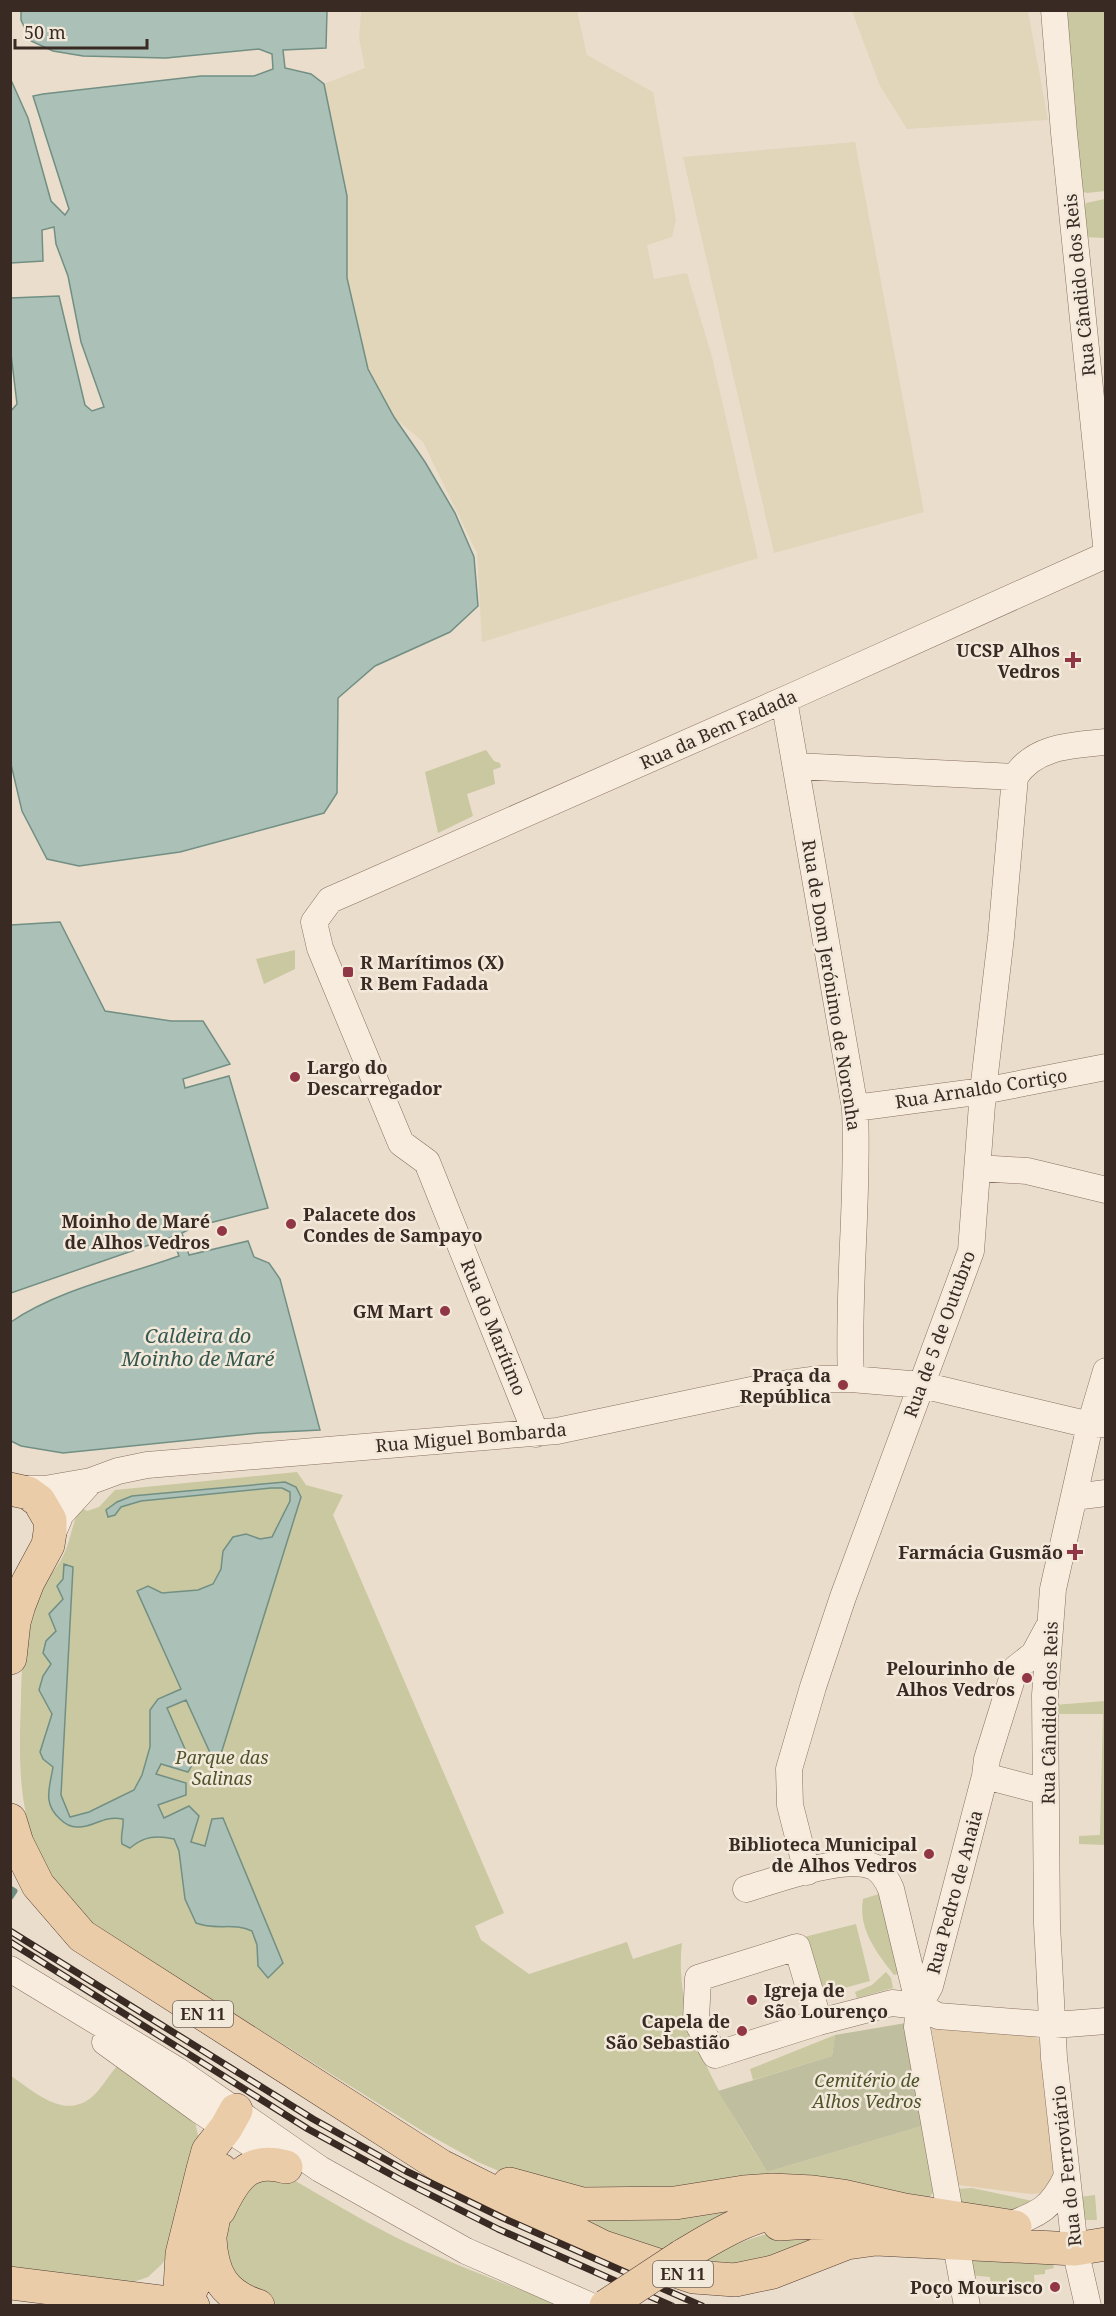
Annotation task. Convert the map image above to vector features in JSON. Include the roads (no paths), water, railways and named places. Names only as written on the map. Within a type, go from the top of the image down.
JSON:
[{"type":"main road","points":[[10,1489],[28,1493],[39,1501],[50,1520],[33,1558],[14,1622],[10,1658]]},
{"type":"main road","name":"EN 11","points":[[10,1820],[17,1843],[38,1885],[82,1936],[441,2166],[603,2247],[694,2277],[735,2280],[773,2272],[847,2243],[876,2239],[949,2249],[1090,2238]]},
{"type":"main road","points":[[231,2119],[202,2238],[222,2283],[231,2293],[245,2302],[258,2306]]},
{"type":"main road","points":[[10,2283],[186,2305],[198,2275],[208,2151],[231,2119]]},
{"type":"main road","points":[[118,2296],[146,2284],[202,2238],[229,2188],[244,2172],[265,2163],[286,2167]]},
{"type":"main road","name":"EN 11","points":[[441,2166],[582,2204],[675,2203],[772,2190],[813,2192],[1004,2227],[1090,2238]]},
{"type":"main road","points":[[606,2306],[711,2239],[745,2221],[769,2212],[797,2207],[905,2210]]},
{"type":"main road","points":[[711,2239],[765,2225],[810,2221],[845,2223],[900,2232],[949,2249]]},
{"type":"street","name":"Rua Cândido dos Reis","points":[[1053,10],[1106,545]]},
{"type":"street","name":"Rua da Bem Fadada","points":[[330,900],[1106,555]]},
{"type":"street","name":"Rua de Dom Jerónimo de Noronha","points":[[784,700],[855,1107],[857,1145],[849,1328],[851,1379]]},
{"type":"street","points":[[796,766],[1015,777],[1020,768],[1041,753],[1075,745],[1106,742]]},
{"type":"street","name":"Rua de 5 de Outubro","points":[[807,1872],[790,1805],[789,1769],[843,1596],[971,1251],[983,1091],[1001,938],[1015,777]]},
{"type":"street","name":"Rua do Marítimo","points":[[330,900],[314,922],[320,948],[401,1143],[427,1162],[537,1434]]},
{"type":"street","name":"Rua Arnaldo Cortiço","points":[[855,1107],[983,1091],[1106,1067]]},
{"type":"street","points":[[978,1167],[1027,1171],[1106,1190]]},
{"type":"street","name":"Rua Cândido dos Reis","points":[[1054,2025],[1047,1924],[1046,1695],[1050,1626],[1053,1589],[1074,1497],[1098,1425],[1106,1371]]},
{"type":"street","name":"Rua Miguel Bombarda","points":[[10,1489],[45,1489],[91,1481],[118,1471],[147,1465],[537,1434],[792,1382],[851,1379],[922,1385],[1098,1425]]},
{"type":"street","name":"Rua Miguel Bombarda","points":[[33,1558],[61,1514],[91,1481]]},
{"type":"street","points":[[1074,1497],[1106,1493]]},
{"type":"street","name":"Rua Pedro de Anaia","points":[[919,2006],[930,1986],[985,1776],[987,1759],[1015,1669],[1034,1654],[1050,1626]]},
{"type":"street","points":[[985,1776],[1046,1792]]},
{"type":"street","points":[[746,1889],[832,1865],[854,1863],[874,1868],[885,1877],[891,1888],[919,2006],[917,2027],[948,2201]]},
{"type":"street","points":[[819,2022],[797,1947],[698,1978],[696,2020],[715,2055],[819,2022],[892,2003],[919,2006],[938,2016],[1054,2025],[1106,2021]]},
{"type":"street","points":[[10,1970],[137,2066],[435,2235],[510,2272]]},
{"type":"street","name":"Rua do Ferroviário","points":[[1054,2025],[1054,2058],[1067,2176],[1090,2238],[1088,2306]]},
{"type":"street","points":[[231,2119],[286,2167],[329,2193],[382,2220],[591,2306]]},
{"type":"street","points":[[1004,2227],[1044,2210],[1058,2196],[1067,2176]]},
{"type":"street","points":[[949,2249],[968,2306]]},
{"type":"water","points":[[21,11],[327,11],[326,48],[283,50],[285,68],[311,74],[324,84],[347,196],[347,278],[368,369],[394,417],[425,462],[455,513],[474,557],[478,606],[450,632],[375,666],[338,698],[337,793],[324,813],[180,852],[79,866],[47,859],[22,811],[10,760],[10,412],[17,404],[11,354],[11,298],[59,296],[85,405],[92,411],[104,407],[81,342],[68,276],[56,244],[54,227],[42,230],[43,261],[11,263],[11,80],[28,118],[51,201],[65,215],[69,209],[33,96],[201,76],[254,76],[273,69],[272,54],[259,49],[166,58],[83,56],[53,51],[31,41],[21,20]]},
{"type":"water","name":"Caldeira do Moinho de Maré","points":[[60,922],[105,1011],[171,1021],[203,1021],[230,1064],[183,1079],[185,1088],[229,1076],[268,1208],[194,1227],[182,1233],[189,1255],[248,1241],[254,1257],[269,1263],[280,1279],[320,1430],[259,1433],[63,1453],[21,1446],[11,1441],[11,1322],[70,1292],[179,1256],[172,1237],[11,1293],[11,925]]},
{"type":"water","points":[[285,1482],[296,1487],[301,1497],[220,1757],[212,1757],[186,1700],[167,1708],[192,1765],[188,1772],[161,1764],[156,1774],[186,1783],[186,1795],[158,1805],[164,1818],[189,1806],[199,1816],[191,1842],[205,1846],[212,1819],[223,1818],[283,1963],[268,1978],[258,1966],[257,1945],[252,1931],[238,1927],[196,1923],[185,1899],[179,1851],[174,1839],[151,1838],[140,1841],[130,1848],[122,1844],[123,1819],[109,1819],[88,1826],[75,1827],[63,1822],[54,1813],[49,1801],[53,1767],[43,1759],[40,1752],[52,1714],[39,1690],[43,1676],[51,1664],[43,1653],[46,1641],[56,1631],[49,1614],[63,1599],[57,1586],[63,1579],[64,1564],[73,1567],[61,1795],[70,1817],[89,1812],[134,1790],[142,1775],[150,1747],[150,1710],[158,1699],[181,1689],[137,1591],[148,1586],[162,1593],[198,1590],[213,1584],[221,1569],[223,1551],[233,1537],[246,1534],[260,1539],[272,1537],[290,1501],[290,1492],[282,1488],[271,1488],[141,1501],[121,1507],[115,1515],[108,1517],[106,1510],[117,1502],[132,1496]]},
{"type":"waterway","points":[[10,1888],[15,1891],[11,1897]]},
{"type":"railway","points":[[10,1931],[313,2119],[406,2171],[503,2218],[702,2306]]},
{"type":"railway","points":[[10,1942],[308,2129],[401,2180],[498,2229],[672,2306]]},
{"type":"place","name":"UCSP Alhos Vedros","points":[[1073,660]]},
{"type":"place","name":"R Marítimos (X) R Bem Fadada","points":[[348,972]]},
{"type":"place","name":"Largo do Descarregador","points":[[295,1077]]},
{"type":"place","name":"Palacete dos Condes de Sampayo","points":[[291,1224]]},
{"type":"place","name":"Moinho de Maré de Alhos Vedros","points":[[222,1231]]},
{"type":"place","name":"GM Mart","points":[[445,1311]]},
{"type":"place","name":"Praça da República","points":[[843,1385]]},
{"type":"place","name":"Farmácia Gusmão","points":[[1075,1552]]},
{"type":"place","name":"Pelourinho de Alhos Vedros","points":[[1027,1678]]},
{"type":"place","name":"Biblioteca Municipal de Alhos Vedros","points":[[929,1854]]},
{"type":"place","name":"Igreja de São Lourenço","points":[[752,2000]]},
{"type":"place","name":"Capela de São Sebastião","points":[[742,2031]]},
{"type":"place","name":"Poço Mourisco","points":[[1055,2287]]},
{"type":"park label","name":"Parque das Salinas","points":[[222,1767]]},
{"type":"park label","name":"Cemitério de Alhos Vedros","points":[[867,2090]]}]
